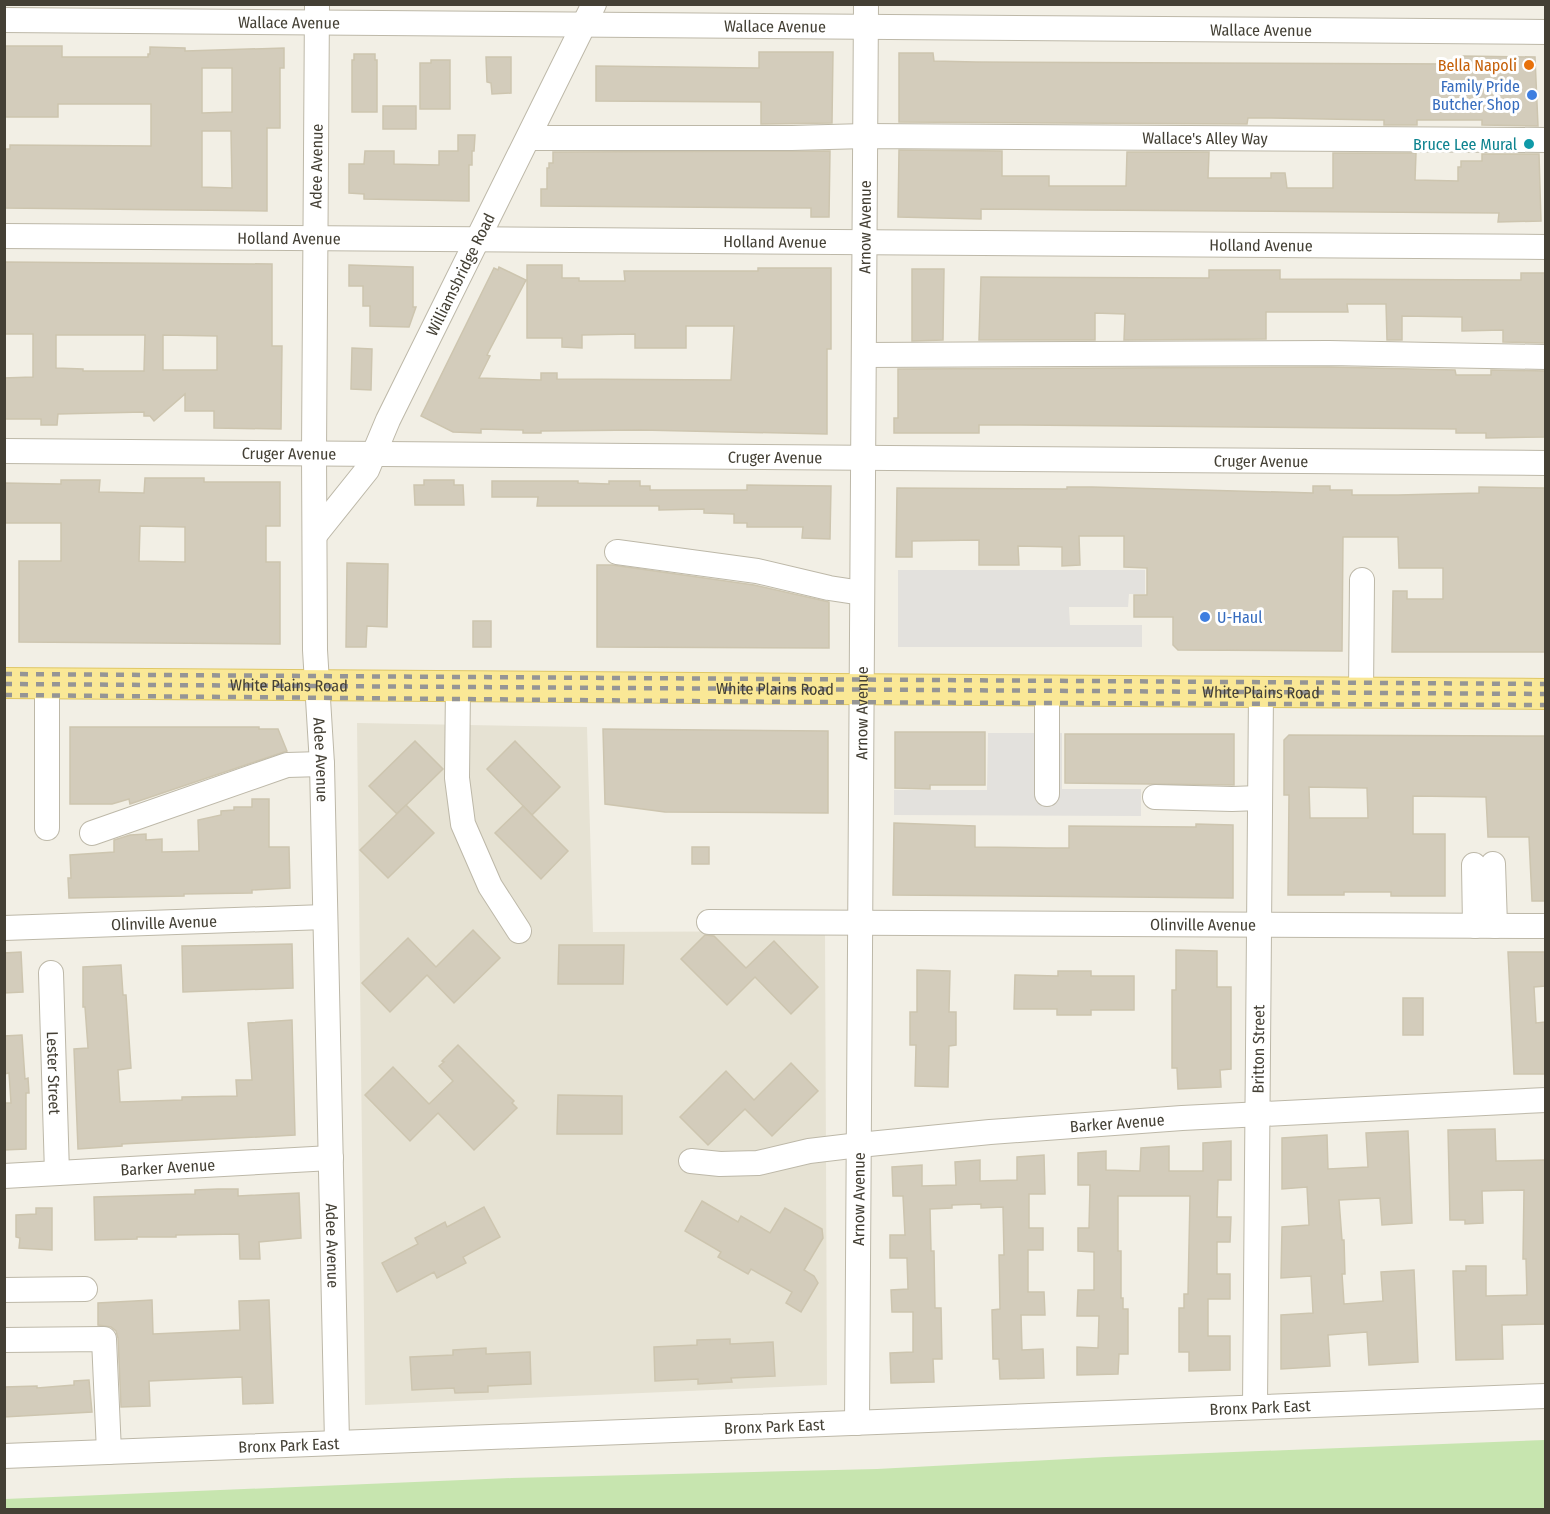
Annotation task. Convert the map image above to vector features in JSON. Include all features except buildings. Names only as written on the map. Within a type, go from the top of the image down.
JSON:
[{"type":"main road","name":"White Plains Road","points":[[4,683],[1545,694]]},
{"type":"street","name":"Wallace Avenue","points":[[4,20],[317,14],[866,16],[1545,32]]},
{"type":"street","name":"Adee Avenue","points":[[317,14],[315,650],[321,764],[337,1442]]},
{"type":"street","name":"Williamsbridge Road","points":[[315,535],[367,470],[388,420],[590,15]]},
{"type":"street","name":"Arnow Avenue","points":[[857,1423],[866,16]]},
{"type":"street","name":"Wallace's Alley Way","points":[[529,138],[865,136],[1545,140]]},
{"type":"street","name":"Holland Avenue","points":[[4,236],[1545,247]]},
{"type":"street","points":[[864,355],[1329,353],[1545,357]]},
{"type":"street","name":"Cruger Avenue","points":[[4,451],[1545,463]]},
{"type":"street","points":[[617,552],[757,571],[829,588],[862,593]]},
{"type":"street","points":[[1361,693],[1362,580]]},
{"type":"street","points":[[47,683],[47,828]]},
{"type":"street","points":[[458,686],[457,778],[463,824],[490,886],[519,931]]},
{"type":"street","points":[[1047,690],[1047,794]]},
{"type":"street","name":"Britton Street","points":[[1255,1406],[1261,692]]},
{"type":"street","points":[[92,833],[287,765],[321,764]]},
{"type":"street","points":[[1155,797],[1260,798]]},
{"type":"street","points":[[1484,865],[1485,926]]},
{"type":"street","name":"Olinville Avenue","points":[[4,928],[325,917]]},
{"type":"street","name":"Olinville Avenue","points":[[709,922],[1545,926]]},
{"type":"street","name":"Lester Street","points":[[51,973],[57,1173]]},
{"type":"street","name":"Barker Avenue","points":[[691,1161],[720,1164],[758,1163],[809,1151],[990,1132],[1257,1114],[1545,1100]]},
{"type":"street","name":"Barker Avenue","points":[[4,1176],[331,1158]]},
{"type":"street","points":[[4,1290],[85,1289]]},
{"type":"street","points":[[4,1340],[104,1339],[109,1452]]},
{"type":"street","name":"Bronx Park East","points":[[4,1456],[1545,1396]]},
{"type":"shaded area","points":[[898,570],[1145,570],[1145,594],[1129,594],[1128,607],[1069,607],[1070,625],[1142,625],[1142,647],[898,647]]},
{"type":"shaded area","points":[[357,723],[587,727],[593,932],[825,931],[827,1385],[365,1405]]},
{"type":"shaded area","points":[[988,733],[1062,733],[1062,789],[1141,789],[1141,816],[894,815],[894,790],[987,790]]},
{"type":"green space","points":[[1545,1440],[1545,1510],[4,1509],[5,1499],[512,1478],[877,1469],[1106,1457]]},
{"type":"railway","points":[[4,674],[1546,684]]},
{"type":"railway","points":[[4,684],[1546,694]]},
{"type":"railway","points":[[4,695],[799,702],[1546,705]]},
{"type":"place","name":"Bella Napoli","points":[[1529,65]]},
{"type":"place","name":"Family Pride Butcher Shop","points":[[1532,95]]},
{"type":"place","name":"Bruce Lee Mural","points":[[1529,144]]},
{"type":"place","name":"U-Haul","points":[[1205,617]]}]
